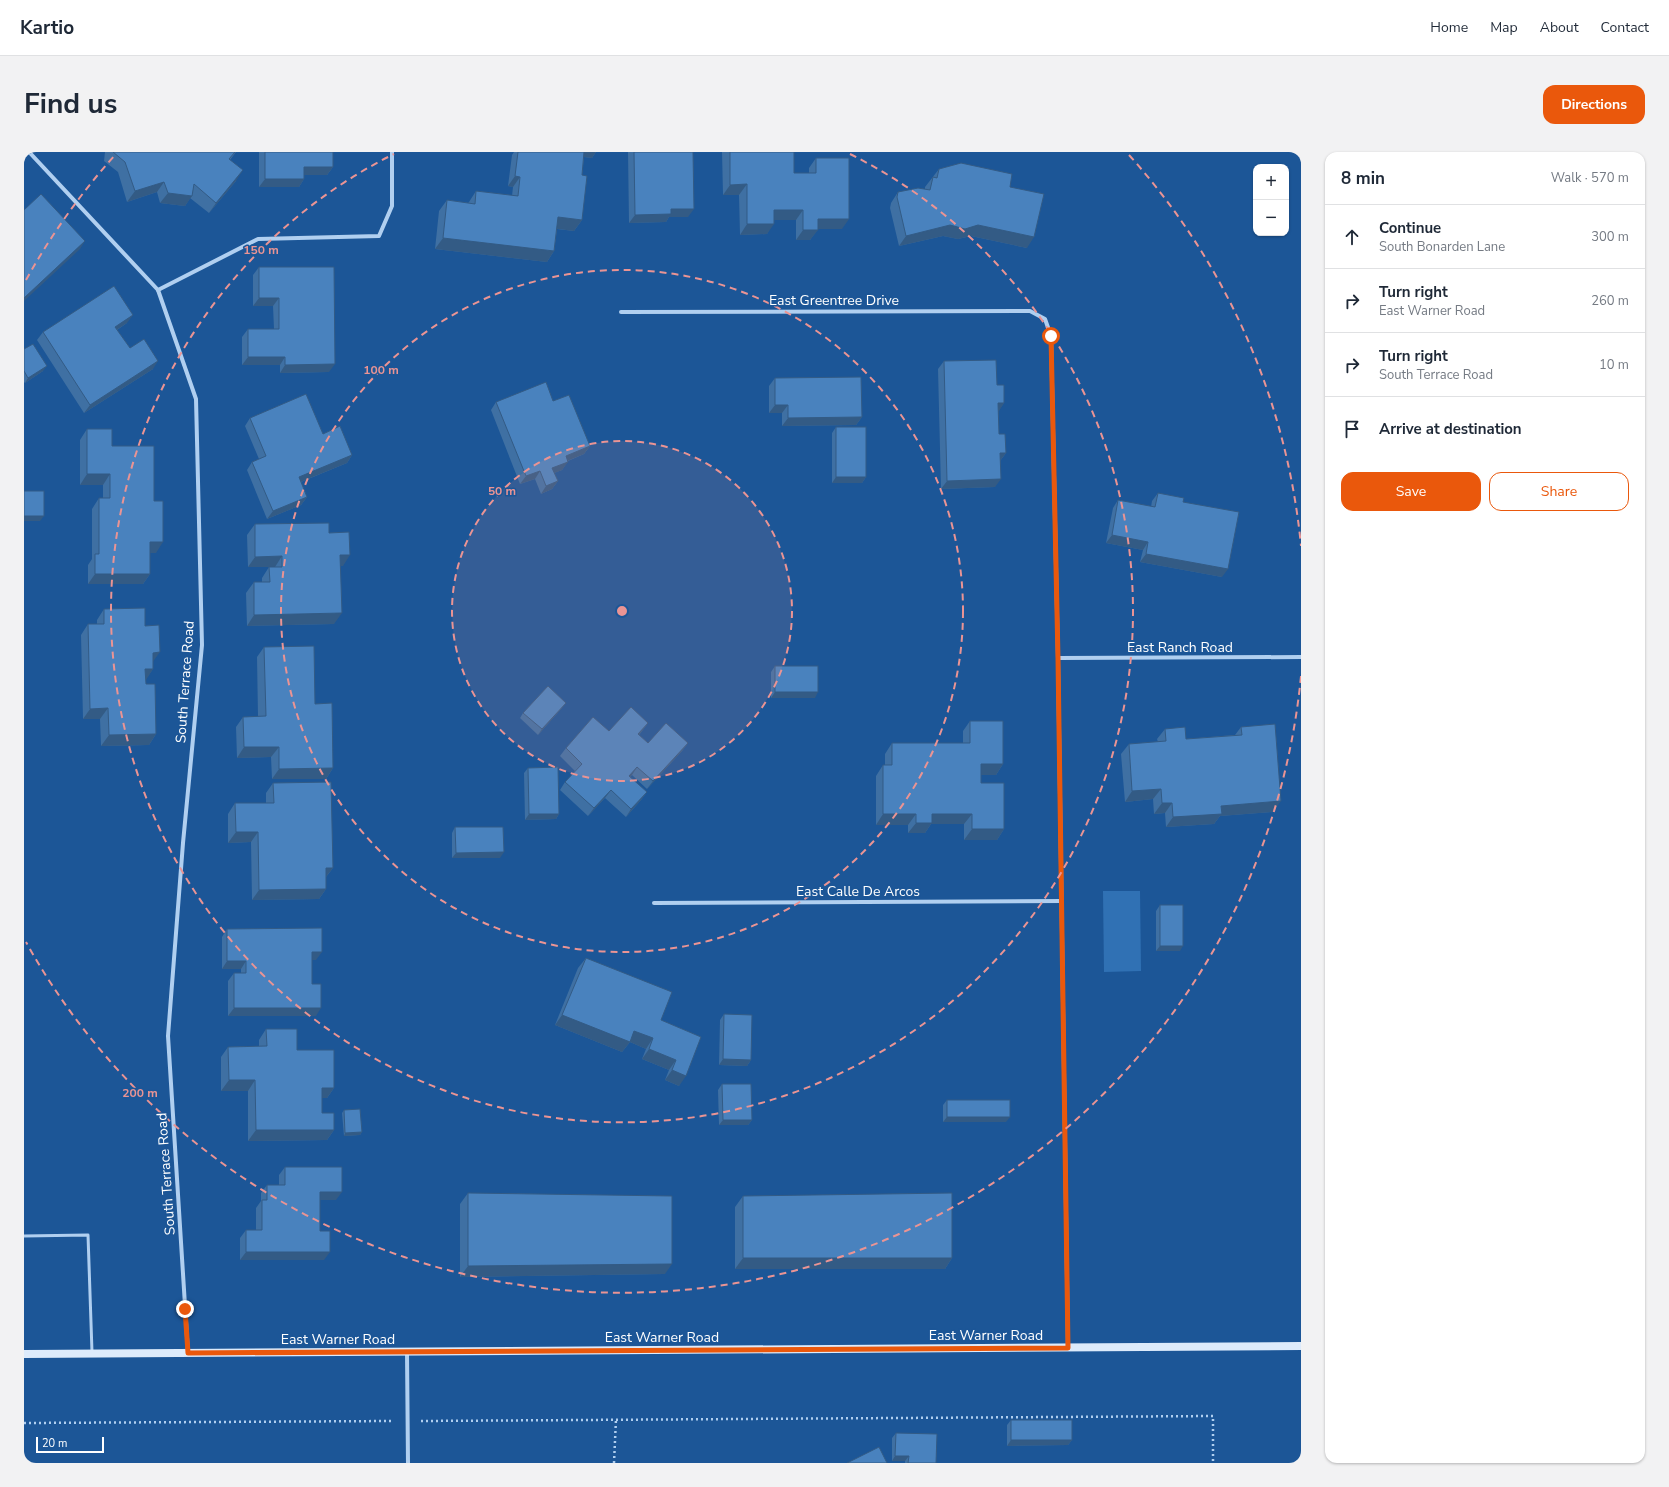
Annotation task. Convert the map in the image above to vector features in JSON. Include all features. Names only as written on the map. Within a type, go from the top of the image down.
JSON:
[{"type":"main road","name":"East Warner Road","points":[[24,1354],[1301,1346]]},
{"type":"street","points":[[29,152],[158,290],[258,238],[379,236],[392,206],[392,152]]},
{"type":"street","name":"South Terrace Road","points":[[158,290],[196,399],[202,645],[183,843],[168,1036],[188,1353]]},
{"type":"street","name":"East Greentree Drive","points":[[621,312],[1030,311],[1045,319],[1051,336],[1058,658]]},
{"type":"street","name":"East Ranch Road","points":[[1058,658],[1301,657]]},
{"type":"street","points":[[1058,658],[1068,1348]]},
{"type":"street","name":"East Calle De Arcos","points":[[654,903],[1062,901]]},
{"type":"street","points":[[407,1352],[408,1463]]},
{"type":"lane","points":[[24,1236],[88,1235],[92,1354]]},
{"type":"path","points":[[24,1423],[1213,1416],[1213,1463]]},
{"type":"path","points":[[614,1463],[616,1419]]},
{"type":"shaded area","points":[[1103,891],[1140,891],[1141,971],[1104,972]]},
{"type":"building","points":[[113,152],[235,152],[229,159],[243,170],[216,203],[194,184],[192,196],[168,193],[164,182],[135,191],[125,162]]},
{"type":"building","points":[[265,152],[333,152],[333,167],[304,167],[304,179],[265,179]]},
{"type":"building","points":[[518,152],[584,152],[582,175],[587,176],[582,220],[558,217],[554,251],[443,238],[447,200],[475,204],[476,191],[518,196],[520,177],[515,176]]},
{"type":"building","points":[[634,152],[693,152],[694,209],[671,209],[671,214],[635,215]]},
{"type":"building","points":[[730,152],[794,152],[794,173],[816,173],[816,158],[849,158],[849,219],[818,219],[818,230],[803,230],[803,210],[774,210],[774,224],[747,224],[747,184],[730,185]]},
{"type":"building","points":[[961,163],[1012,174],[1010,187],[1044,194],[1034,237],[978,225],[965,229],[950,225],[906,236],[897,197],[898,192],[918,188],[930,190],[933,177],[937,178],[939,169]]},
{"type":"building","points":[[41,194],[85,241],[24,298],[24,210]]},
{"type":"building","points":[[259,267],[334,267],[335,364],[285,365],[285,357],[248,357],[248,329],[279,329],[279,298],[259,298]]},
{"type":"building","points":[[114,286],[133,315],[115,327],[130,348],[144,339],[158,361],[90,405],[43,332]]},
{"type":"building","points":[[33,344],[47,366],[28,378],[24,371],[24,349]]},
{"type":"building","points":[[996,360],[997,385],[1004,385],[1004,403],[998,403],[999,434],[1005,434],[1006,453],[1000,453],[1001,479],[947,481],[944,361]]},
{"type":"building","points":[[861,377],[862,417],[788,418],[788,405],[775,405],[775,378]]},
{"type":"building","points":[[546,382],[553,401],[569,395],[590,446],[566,456],[568,462],[552,468],[558,481],[546,486],[540,471],[526,476],[496,402]]},
{"type":"building","points":[[306,394],[323,434],[340,426],[352,455],[299,477],[307,497],[273,511],[252,462],[266,456],[250,418]]},
{"type":"building","points":[[836,427],[866,427],[866,477],[836,477]]},
{"type":"building","points":[[87,429],[112,429],[112,446],[154,446],[154,501],[163,501],[163,542],[150,542],[150,574],[95,574],[95,554],[99,554],[99,498],[110,498],[110,474],[87,474]]},
{"type":"building","points":[[24,491],[44,491],[44,516],[24,516]]},
{"type":"building","points":[[1158,493],[1184,498],[1183,502],[1239,512],[1228,569],[1146,554],[1148,542],[1112,535],[1118,500],[1155,507]]},
{"type":"building","points":[[329,523],[329,533],[349,532],[350,555],[340,555],[342,613],[254,615],[254,582],[270,582],[269,567],[282,567],[282,556],[255,557],[255,524]]},
{"type":"building","points":[[145,608],[145,626],[159,625],[160,652],[153,653],[153,669],[145,669],[146,684],[155,684],[156,734],[109,735],[108,708],[90,709],[88,624],[104,624],[104,609]]},
{"type":"building","points":[[314,646],[315,704],[332,703],[333,768],[279,769],[279,747],[244,747],[243,717],[266,716],[264,647]]},
{"type":"building","points":[[775,666],[818,666],[818,692],[775,692]]},
{"type":"building","points":[[548,686],[566,703],[542,729],[523,713]]},
{"type":"building","points":[[631,707],[648,723],[638,734],[648,743],[666,723],[688,743],[653,781],[637,767],[629,776],[647,792],[631,809],[611,790],[594,808],[565,782],[582,764],[566,748],[593,717],[609,731]]},
{"type":"building","points":[[970,721],[1003,721],[1003,764],[981,764],[981,783],[1004,783],[1004,829],[972,829],[972,814],[932,814],[932,823],[916,823],[916,814],[883,814],[883,765],[892,765],[892,743],[970,743]]},
{"type":"building","points":[[1275,724],[1281,801],[1221,806],[1222,814],[1173,817],[1172,803],[1162,803],[1161,789],[1132,791],[1129,744],[1166,741],[1165,729],[1185,727],[1186,739],[1242,735],[1241,727]]},
{"type":"building","points":[[558,767],[559,814],[529,814],[528,768]]},
{"type":"building","points":[[331,782],[333,868],[326,868],[326,889],[259,890],[258,832],[236,832],[235,803],[274,803],[273,783]]},
{"type":"building","points":[[455,827],[503,827],[504,852],[456,853]]},
{"type":"building","points":[[1160,905],[1183,905],[1183,946],[1160,946]]},
{"type":"building","points":[[322,928],[322,952],[312,952],[312,984],[321,984],[321,1008],[234,1008],[234,973],[246,973],[246,961],[227,961],[227,929]]},
{"type":"building","points":[[586,958],[672,992],[661,1020],[701,1037],[686,1076],[672,1070],[676,1060],[649,1049],[653,1038],[634,1031],[630,1042],[562,1015]]},
{"type":"building","points":[[724,1014],[752,1015],[751,1060],[723,1059]]},
{"type":"building","points":[[266,1029],[297,1029],[297,1050],[334,1050],[334,1088],[322,1088],[322,1113],[334,1113],[334,1130],[256,1130],[255,1080],[229,1080],[228,1047],[267,1046]]},
{"type":"building","points":[[722,1084],[751,1084],[752,1120],[723,1120]]},
{"type":"building","points":[[947,1100],[1010,1100],[1010,1117],[947,1117]]},
{"type":"building","points":[[360,1109],[362,1132],[345,1133],[344,1110]]},
{"type":"building","points":[[285,1167],[342,1167],[342,1192],[320,1192],[320,1231],[330,1231],[330,1252],[246,1252],[246,1230],[262,1230],[262,1200],[267,1200],[267,1185],[285,1185]]},
{"type":"building","points":[[468,1193],[672,1196],[672,1264],[468,1266]]},
{"type":"building","points":[[952,1193],[952,1258],[743,1258],[743,1196]]},
{"type":"building","points":[[1011,1420],[1072,1420],[1072,1440],[1011,1440]]},
{"type":"building","points":[[896,1433],[937,1434],[936,1463],[908,1463],[909,1456],[895,1456]]},
{"type":"building","points":[[879,1447],[887,1463],[847,1463]]},
{"type":"route","points":[[185,1309],[188,1353],[1068,1348],[1058,658],[1051,336]]}]
